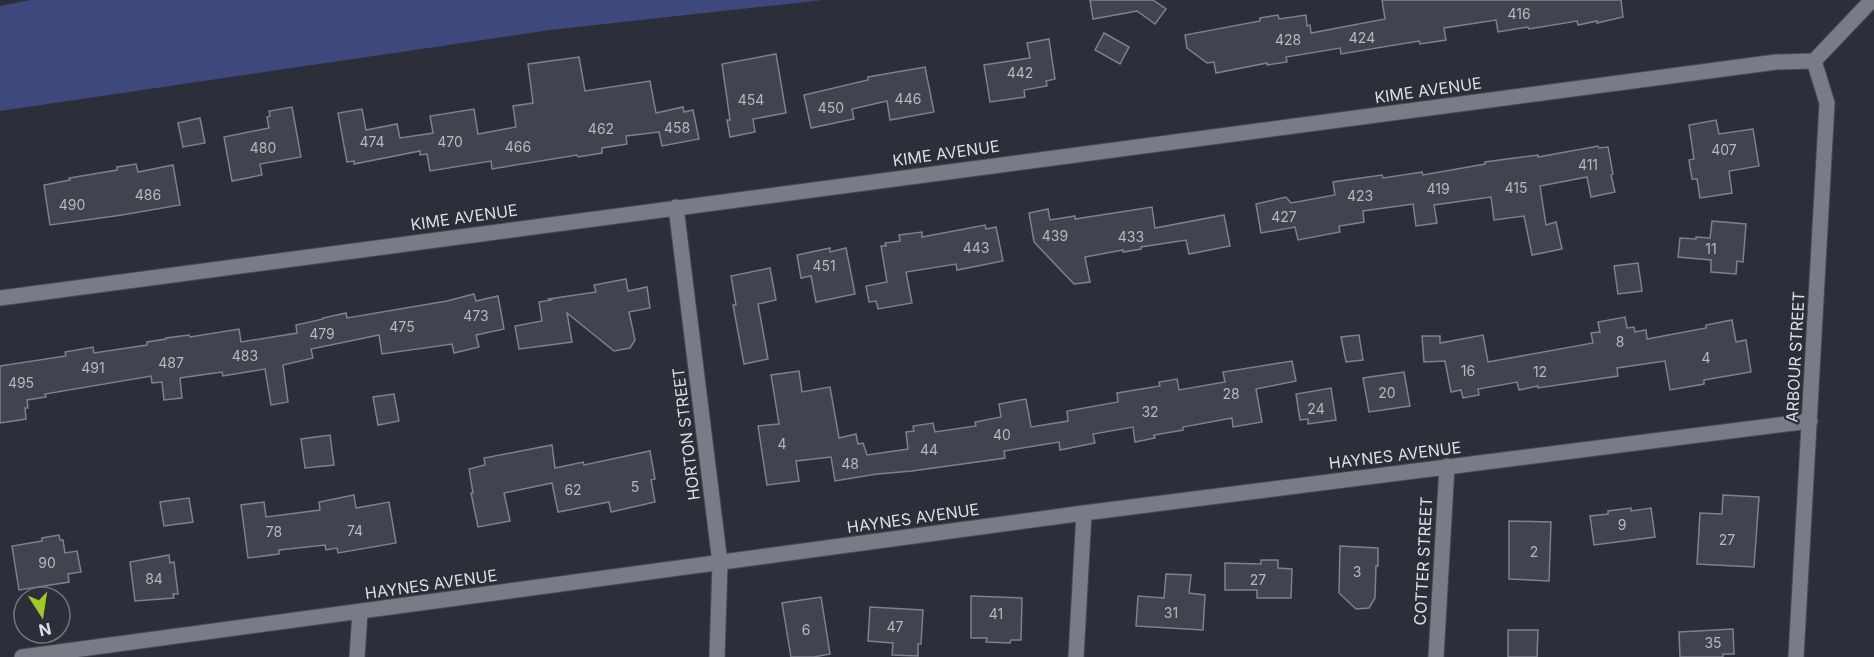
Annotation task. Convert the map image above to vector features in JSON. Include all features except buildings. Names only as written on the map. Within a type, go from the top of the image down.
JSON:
[{"type":"street","points":[[1814,61],[1872,0]]},
{"type":"street","name":"KIME AVENUE","points":[[0,298],[1765,63],[1814,61]]},
{"type":"street","name":"ARBOUR STREET","points":[[1796,657],[1810,422],[1819,211],[1827,103],[1814,61]]},
{"type":"street","name":"HORTON STREET","points":[[676,207],[720,562],[717,657]]},
{"type":"street","name":"HAYNES AVENUE","points":[[22,657],[1084,513],[1810,422]]},
{"type":"street","name":"COTTER STREET","points":[[1436,657],[1447,466]]},
{"type":"street","points":[[1076,657],[1084,513]]},
{"type":"street","points":[[357,657],[360,612]]},
{"type":"shaded area","points":[[30,0],[823,0],[550,30],[0,111],[0,6]]}]
